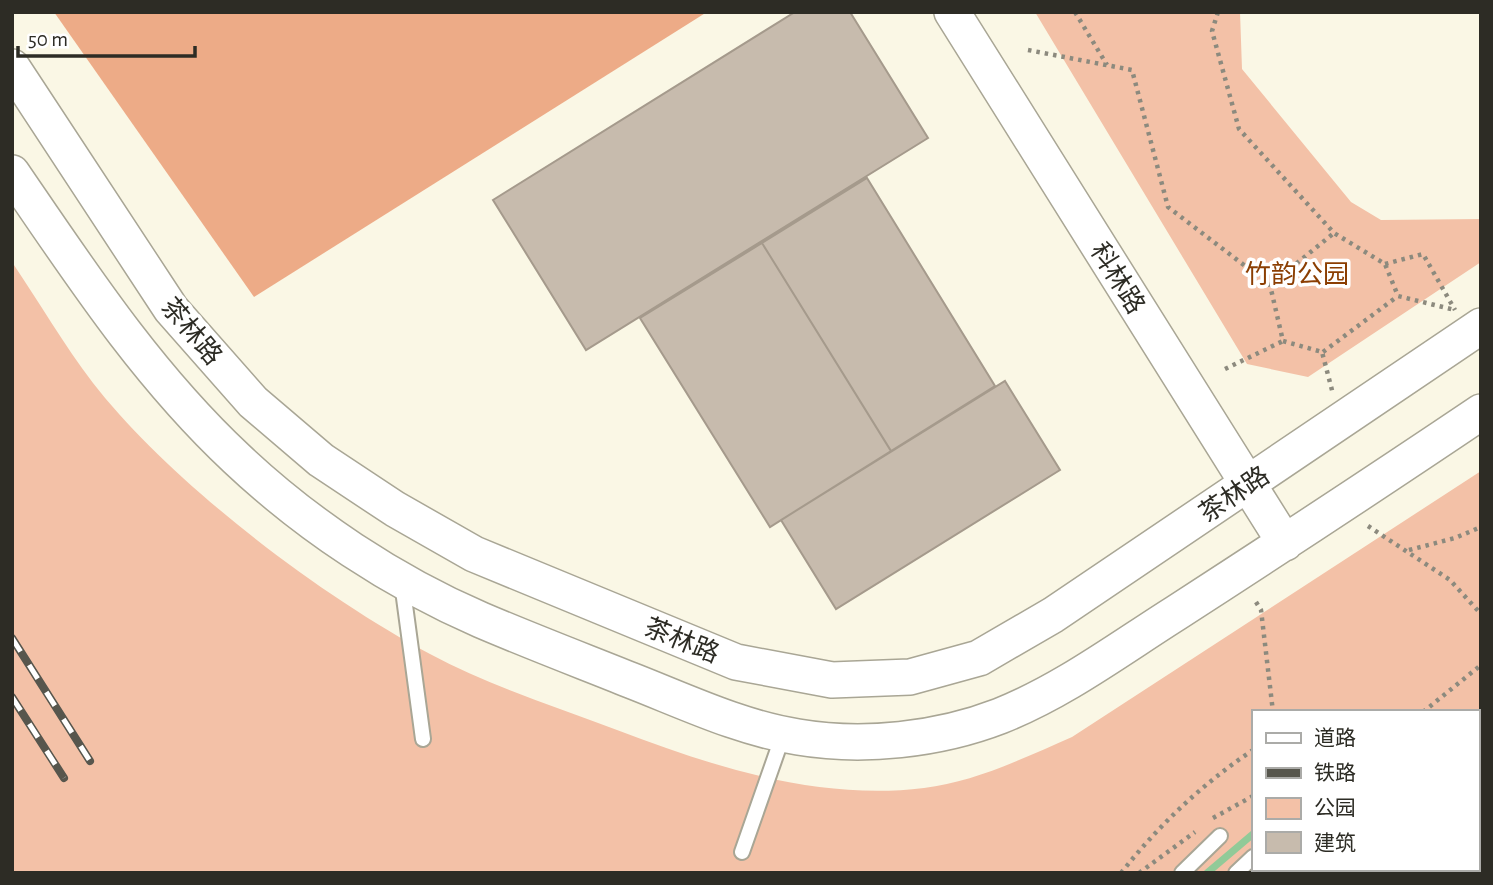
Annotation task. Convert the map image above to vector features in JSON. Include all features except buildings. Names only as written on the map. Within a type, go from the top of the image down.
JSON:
[{"type":"street","name":"科林路","points":[[952,12],[1285,543]]},
{"type":"street","name":"茶林路","points":[[12,67],[171,309],[253,402],[321,460],[394,509],[474,554],[736,662],[832,680],[910,677],[979,658],[1053,615],[1481,326]]},
{"type":"street","points":[[12,173],[123,334],[176,399],[239,461],[313,522],[402,579],[478,619],[721,716],[784,733],[864,742],[933,735],[998,717],[1055,689],[1285,543],[1481,412]]},
{"type":"lane","points":[[402,579],[423,739]]},
{"type":"lane","points":[[742,852],[784,733]]},
{"type":"lane","points":[[1182,873],[1220,836]]},
{"type":"lane","points":[[1236,873],[1252,858]]},
{"type":"path","points":[[1075,12],[1107,66]]},
{"type":"path","points":[[1218,12],[1212,31],[1239,130],[1334,233],[1385,264],[1398,296]]},
{"type":"path","points":[[1028,50],[1132,71],[1168,207],[1270,285],[1283,341]]},
{"type":"path","points":[[1270,285],[1334,233]]},
{"type":"path","points":[[1385,264],[1423,254],[1455,310],[1398,296]]},
{"type":"path","points":[[1322,352],[1398,296]]},
{"type":"path","points":[[1225,369],[1283,341],[1322,352]]},
{"type":"path","points":[[1322,352],[1334,398]]},
{"type":"path","points":[[1368,526],[1450,580],[1481,614]]},
{"type":"path","points":[[1407,550],[1455,538],[1481,527]]},
{"type":"path","points":[[1256,602],[1261,610],[1273,710]]},
{"type":"path","points":[[1425,710],[1481,664]]},
{"type":"path","points":[[1121,873],[1150,836],[1185,803],[1221,771],[1252,751]]},
{"type":"green space","name":"竹韵公园","points":[[1035,12],[1240,12],[1242,69],[1351,202],[1381,220],[1481,219],[1481,262],[1308,377],[1247,364]]},
{"type":"green space","points":[[12,262],[82,369],[125,421],[204,497],[249,534],[341,601],[430,654],[499,686],[691,756],[768,778],[806,785],[885,791],[943,785],[1000,768],[1072,737],[1481,471],[1481,873],[12,873]]},
{"type":"shaded area","points":[[54,12],[707,12],[254,297]]},
{"type":"waterway","points":[[1207,873],[1252,835]]},
{"type":"railway","points":[[12,638],[90,761]]},
{"type":"railway","points":[[12,697],[64,778]]}]
